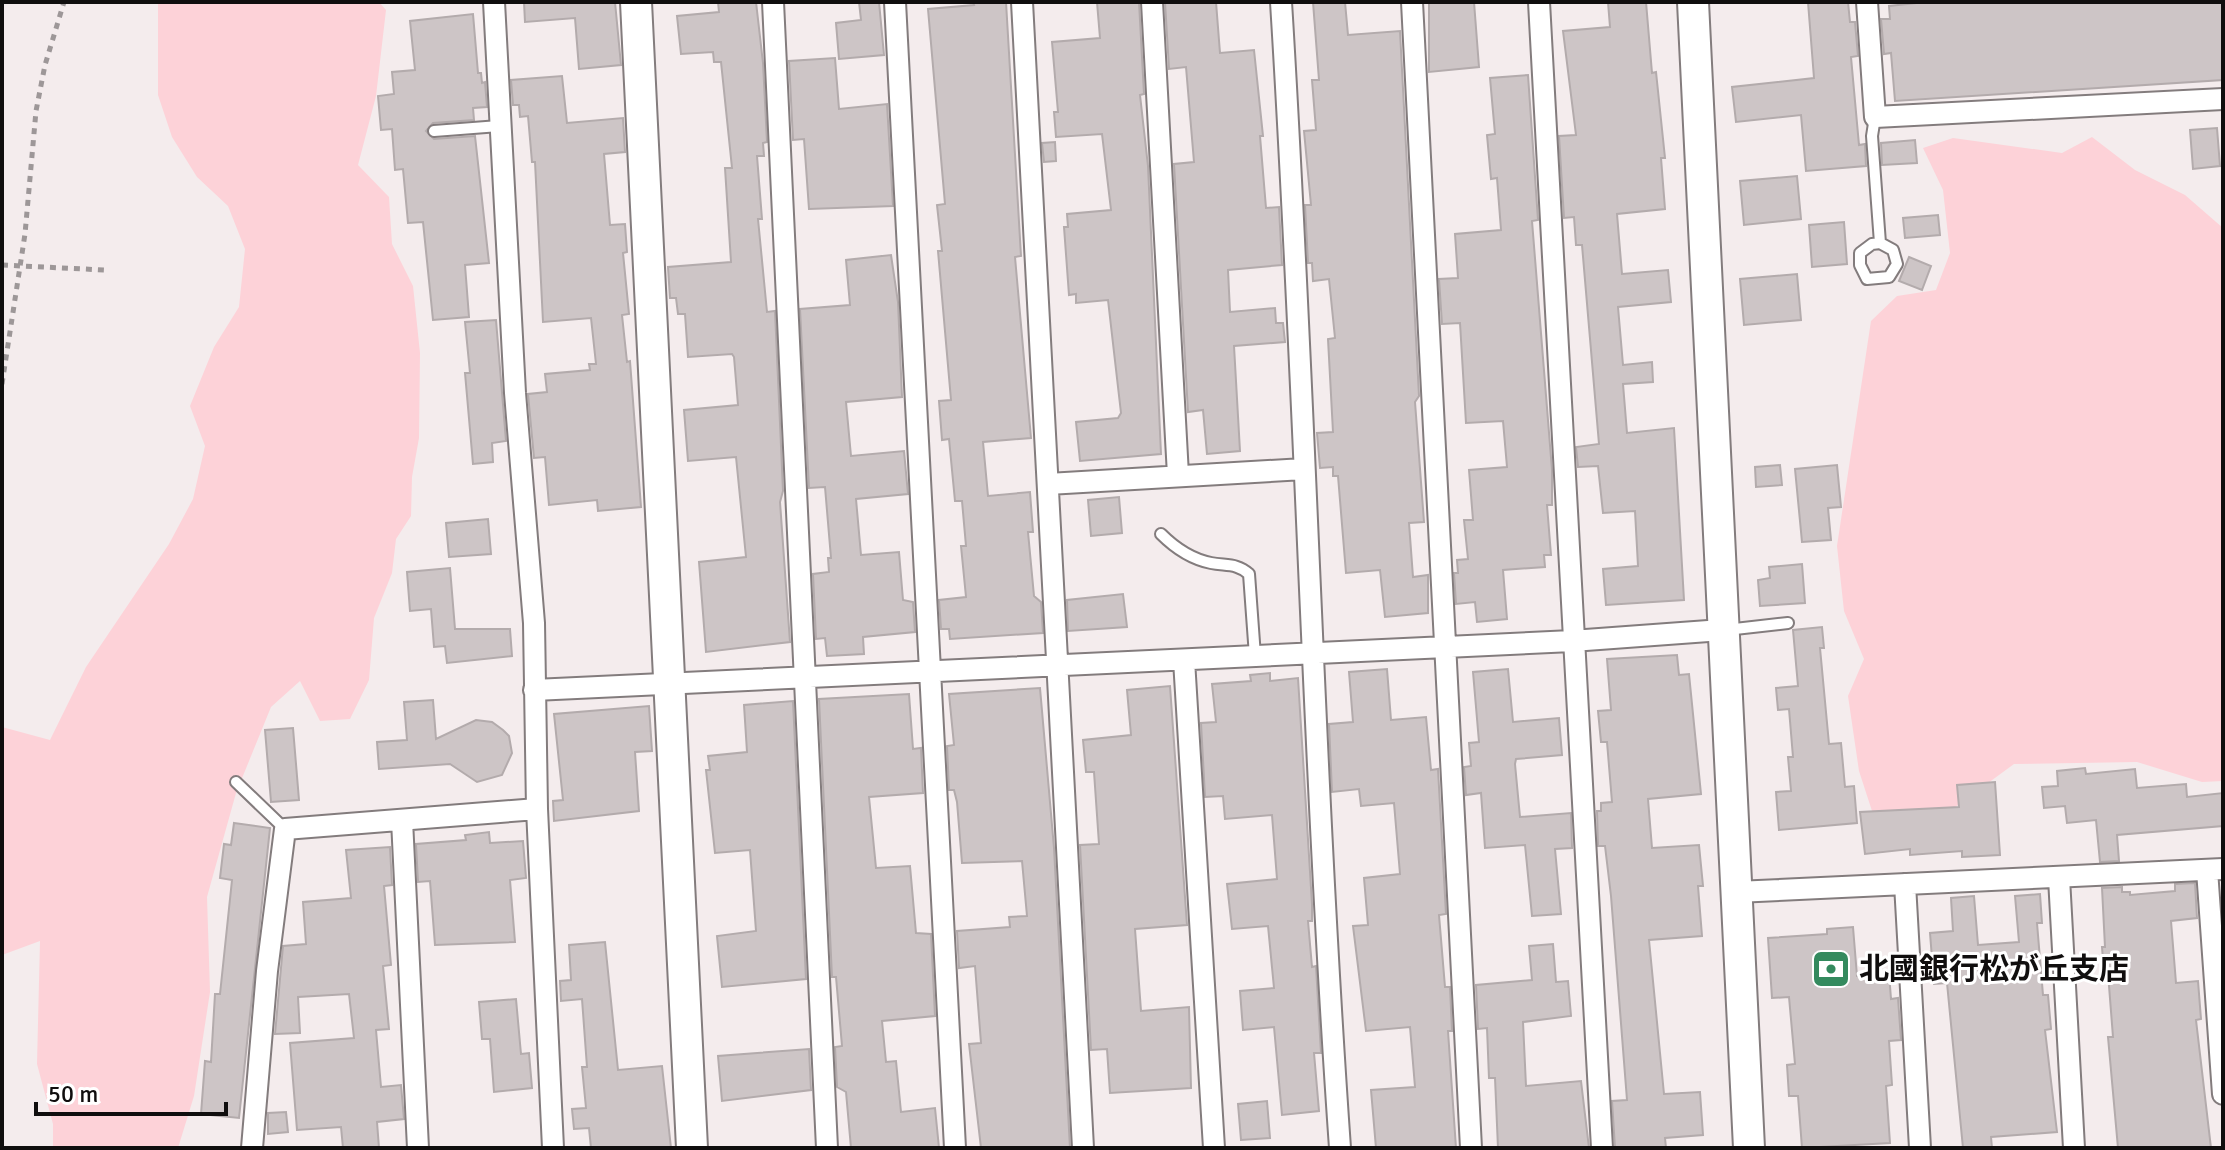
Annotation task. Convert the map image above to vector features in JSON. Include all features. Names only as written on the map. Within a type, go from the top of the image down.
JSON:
[{"type":"street","points":[[494,2],[499,126],[534,623],[537,809],[553,1148]]},
{"type":"street","points":[[636,2],[692,1148]]},
{"type":"street","points":[[773,2],[827,1148]]},
{"type":"street","points":[[895,2],[955,1148]]},
{"type":"street","points":[[1022,2],[1083,1148]]},
{"type":"street","points":[[1152,2],[1178,475]]},
{"type":"street","points":[[1281,2],[1291,136],[1304,469],[1340,1148]]},
{"type":"street","points":[[1412,2],[1471,1148]]},
{"type":"street","points":[[1539,2],[1602,1148]]},
{"type":"street","points":[[1693,2],[1749,1148]]},
{"type":"street","points":[[1867,2],[1875,117],[2223,99]]},
{"type":"street","points":[[1048,484],[1304,469]]},
{"type":"street","points":[[534,690],[1572,641],[1722,630]]},
{"type":"street","points":[[1184,660],[1214,1148]]},
{"type":"street","points":[[252,1148],[267,971],[285,829],[537,809]]},
{"type":"street","points":[[402,820],[418,1148]]},
{"type":"street","points":[[1736,892],[2215,870],[2223,1094]]},
{"type":"street","points":[[2059,878],[2074,1148]]},
{"type":"street","points":[[1905,884],[1920,1148]]},
{"type":"lane","points":[[1875,117],[1872,136],[1880,243]]},
{"type":"lane","points":[[434,131],[499,126]]},
{"type":"lane","points":[[1161,534],[1183,553],[1209,563],[1242,568],[1249,574],[1255,656]]},
{"type":"lane","points":[[1722,630],[1788,623]]},
{"type":"lane","points":[[236,782],[285,829]]},
{"type":"path","points":[[2,384],[20,263],[36,111],[45,65],[64,2]]},
{"type":"path","points":[[2,265],[20,263],[104,270]]},
{"type":"shaded area","points":[[158,2],[379,2],[386,10],[376,96],[358,165],[389,197],[392,244],[413,286],[420,353],[419,438],[412,477],[411,516],[396,539],[392,573],[374,618],[369,680],[350,719],[320,721],[300,681],[271,707],[236,793],[207,897],[210,992],[194,1096],[178,1148],[53,1148],[53,1124],[37,1064],[40,941],[2,955],[2,727],[50,740],[86,667],[169,544],[193,499],[205,446],[190,406],[214,347],[239,307],[245,249],[228,206],[197,177],[172,137],[158,95]]},
{"type":"shaded area","points":[[2092,137],[2135,170],[2185,195],[2223,228],[2223,781],[2202,782],[2137,762],[2014,764],[1954,808],[1873,814],[1859,771],[1848,696],[1864,659],[1844,611],[1837,546],[1871,321],[1897,296],[1936,290],[1950,253],[1943,190],[1923,148],[1953,138],[2062,153]]},
{"type":"building","points":[[524,2],[615,2],[621,65],[579,69],[575,18],[525,22]]},
{"type":"building","points":[[718,2],[756,2],[763,63],[767,142],[763,143],[764,156],[757,156],[762,219],[758,219],[767,312],[775,311],[783,491],[780,502],[790,642],[706,652],[699,562],[746,557],[736,457],[688,461],[684,410],[738,405],[734,357],[732,354],[688,357],[685,314],[678,314],[676,298],[670,298],[668,267],[731,262],[725,168],[732,168],[721,62],[714,62],[713,52],[681,54],[677,16],[719,12]]},
{"type":"building","points":[[859,2],[879,2],[884,55],[839,59],[836,23],[861,20]]},
{"type":"building","points":[[973,2],[1006,2],[1021,256],[1015,257],[1031,438],[983,442],[988,496],[1030,492],[1033,532],[1028,532],[1034,596],[1041,602],[1043,633],[950,639],[949,629],[941,629],[939,600],[966,597],[961,546],[966,546],[962,501],[955,501],[949,439],[942,440],[939,401],[951,400],[938,251],[942,251],[937,205],[945,204],[928,9],[974,5]]},
{"type":"building","points":[[1097,2],[1139,2],[1144,94],[1140,95],[1148,166],[1161,454],[1080,461],[1076,422],[1118,418],[1121,413],[1108,300],[1076,303],[1076,294],[1069,295],[1064,227],[1068,227],[1067,214],[1111,210],[1102,134],[1056,137],[1054,112],[1058,112],[1052,42],[1100,38]]},
{"type":"building","points":[[1165,2],[1216,2],[1220,53],[1254,50],[1263,136],[1260,136],[1266,208],[1279,207],[1282,265],[1228,270],[1230,312],[1275,308],[1276,323],[1283,323],[1285,342],[1234,346],[1240,451],[1207,454],[1203,410],[1188,412],[1174,164],[1194,162],[1186,67],[1169,69]]},
{"type":"building","points":[[1313,2],[1345,2],[1348,35],[1400,31],[1419,396],[1415,402],[1424,522],[1409,523],[1413,577],[1428,575],[1428,613],[1385,617],[1380,570],[1346,573],[1338,476],[1333,476],[1333,467],[1320,468],[1317,433],[1333,432],[1328,339],[1335,338],[1329,279],[1313,281],[1312,263],[1308,263],[1305,205],[1311,205],[1304,131],[1316,130],[1312,80],[1319,80]]},
{"type":"building","points":[[1429,2],[1474,2],[1479,67],[1429,72]]},
{"type":"building","points":[[1608,2],[1646,2],[1652,73],[1656,72],[1665,158],[1661,158],[1665,209],[1617,214],[1622,274],[1668,270],[1671,302],[1618,307],[1623,365],[1652,362],[1653,382],[1623,384],[1627,433],[1674,428],[1684,600],[1606,605],[1603,569],[1638,566],[1635,511],[1603,513],[1598,466],[1578,467],[1576,447],[1599,444],[1582,245],[1576,245],[1574,217],[1564,218],[1559,136],[1576,135],[1563,31],[1610,27]]},
{"type":"building","points":[[1808,2],[1848,2],[1850,22],[1855,22],[1858,56],[1851,57],[1859,145],[1865,144],[1866,166],[1806,171],[1801,115],[1736,122],[1732,87],[1814,78]]},
{"type":"building","points":[[1926,2],[2223,2],[2223,80],[1895,101],[1891,53],[1884,54],[1881,19],[1890,19],[1889,6]]},
{"type":"building","points":[[473,14],[478,73],[481,73],[482,83],[485,82],[487,107],[473,108],[474,120],[433,123],[426,131],[434,139],[475,136],[489,263],[465,265],[469,317],[433,320],[423,222],[408,223],[403,169],[395,170],[392,129],[381,130],[378,96],[394,94],[392,72],[415,70],[410,21]]},
{"type":"building","points":[[835,58],[839,109],[887,104],[893,206],[809,209],[804,139],[793,140],[789,61]]},
{"type":"building","points":[[1528,75],[1538,220],[1532,221],[1552,470],[1552,505],[1547,505],[1551,555],[1544,555],[1545,567],[1503,570],[1507,619],[1477,622],[1475,602],[1456,604],[1454,573],[1458,573],[1457,560],[1468,559],[1464,520],[1473,520],[1469,470],[1507,467],[1503,421],[1466,423],[1460,323],[1442,324],[1439,279],[1458,278],[1455,234],[1501,230],[1497,178],[1491,179],[1487,135],[1495,134],[1490,78]]},
{"type":"building","points":[[562,76],[567,123],[623,118],[625,152],[604,154],[610,225],[625,224],[627,252],[623,253],[629,314],[622,315],[627,362],[630,361],[641,507],[598,511],[597,500],[549,505],[545,457],[534,458],[528,394],[547,392],[545,374],[590,370],[589,364],[596,364],[591,318],[543,322],[535,162],[532,162],[528,116],[520,117],[519,105],[513,105],[511,80]]},
{"type":"building","points":[[2217,128],[2220,166],[2193,169],[2190,130]]},
{"type":"building","points":[[1915,140],[1917,163],[1882,165],[1881,143]]},
{"type":"building","points":[[1055,142],[1056,161],[1044,162],[1042,143]]},
{"type":"building","points":[[1797,176],[1801,219],[1744,225],[1740,181]]},
{"type":"building","points":[[1938,215],[1940,235],[1905,238],[1903,218]]},
{"type":"building","points":[[1844,222],[1847,264],[1812,267],[1809,225]]},
{"type":"building","points":[[891,255],[898,302],[902,397],[846,402],[851,456],[904,451],[908,494],[856,499],[861,555],[899,552],[903,600],[913,602],[915,632],[863,637],[864,654],[827,656],[825,638],[816,639],[813,574],[829,572],[828,558],[831,558],[825,487],[809,488],[800,309],[850,305],[846,260]]},
{"type":"building","points":[[1909,257],[1931,266],[1922,290],[1899,281]]},
{"type":"building","points":[[1797,274],[1801,320],[1744,325],[1740,279]]},
{"type":"building","points":[[496,320],[506,441],[492,443],[493,462],[473,464],[465,373],[470,373],[465,322]]},
{"type":"building","points":[[1780,465],[1782,485],[1756,487],[1755,467]]},
{"type":"building","points":[[1837,465],[1841,507],[1828,508],[1831,540],[1802,542],[1795,469]]},
{"type":"building","points":[[1119,497],[1122,533],[1091,536],[1088,500]]},
{"type":"building","points":[[488,519],[491,554],[449,557],[446,523]]},
{"type":"building","points":[[1802,564],[1805,603],[1760,606],[1758,580],[1770,578],[1769,567]]},
{"type":"building","points":[[450,568],[455,629],[510,629],[512,656],[447,663],[445,646],[434,647],[431,609],[410,611],[407,572]]},
{"type":"building","points":[[1123,594],[1127,627],[1068,631],[1067,600]]},
{"type":"building","points":[[1822,627],[1824,648],[1820,648],[1829,744],[1841,743],[1845,787],[1854,786],[1857,823],[1779,830],[1776,792],[1791,791],[1788,757],[1793,757],[1789,709],[1778,710],[1776,688],[1798,686],[1793,630]]},
{"type":"building","points":[[1677,655],[1679,675],[1689,674],[1701,794],[1648,799],[1652,848],[1699,845],[1703,886],[1698,886],[1702,936],[1649,940],[1664,1094],[1700,1092],[1703,1135],[1665,1138],[1666,1148],[1615,1148],[1612,1101],[1627,1100],[1611,896],[1605,846],[1598,846],[1597,811],[1601,811],[1601,803],[1612,802],[1607,742],[1601,742],[1598,711],[1611,710],[1607,659]]},
{"type":"building","points":[[1387,669],[1391,720],[1426,717],[1431,770],[1438,769],[1446,914],[1439,915],[1445,987],[1450,987],[1452,1031],[1448,1031],[1456,1148],[1376,1148],[1371,1090],[1415,1087],[1410,1027],[1366,1031],[1353,926],[1368,925],[1364,878],[1400,874],[1394,803],[1361,806],[1359,789],[1332,792],[1329,724],[1353,722],[1349,672]]},
{"type":"building","points":[[1508,669],[1513,722],[1559,718],[1562,755],[1516,759],[1515,764],[1520,817],[1571,813],[1572,848],[1555,849],[1561,914],[1532,916],[1525,845],[1485,848],[1481,793],[1466,795],[1464,767],[1471,766],[1469,743],[1479,742],[1473,672]]},
{"type":"building","points":[[1270,673],[1270,681],[1298,678],[1312,904],[1312,921],[1308,921],[1312,967],[1316,966],[1321,1053],[1314,1053],[1319,1111],[1282,1115],[1274,1027],[1243,1030],[1240,991],[1274,988],[1268,926],[1232,929],[1227,884],[1277,879],[1272,815],[1225,819],[1223,796],[1205,797],[1201,723],[1216,722],[1212,684],[1251,681],[1250,675]]},
{"type":"building","points":[[1170,686],[1187,925],[1135,929],[1141,1011],[1189,1007],[1191,1088],[1110,1093],[1107,1049],[1091,1050],[1080,845],[1099,844],[1094,772],[1086,772],[1083,740],[1131,735],[1127,690]]},
{"type":"building","points":[[1040,688],[1054,848],[1070,1148],[981,1148],[969,1044],[981,1043],[975,966],[959,968],[957,931],[1010,927],[1009,917],[1027,916],[1022,861],[962,863],[957,802],[954,790],[949,790],[947,746],[954,745],[949,694]]},
{"type":"building","points":[[909,694],[913,749],[921,748],[923,793],[869,797],[876,868],[910,866],[916,933],[931,934],[935,1016],[882,1021],[886,1062],[896,1061],[901,1112],[935,1108],[939,1148],[851,1148],[846,1092],[837,1087],[835,1047],[842,1046],[836,977],[832,977],[819,699]]},
{"type":"building","points":[[433,700],[436,739],[476,720],[492,722],[509,736],[512,753],[502,775],[477,782],[450,764],[379,769],[377,742],[407,740],[404,702]]},
{"type":"building","points":[[793,701],[806,979],[722,987],[717,936],[756,931],[750,850],[715,853],[706,770],[710,770],[708,756],[747,752],[744,705]]},
{"type":"building","points":[[649,706],[652,751],[635,752],[639,811],[554,821],[553,801],[563,800],[554,714]]},
{"type":"building","points":[[293,728],[299,800],[271,802],[265,730]]},
{"type":"building","points":[[2085,768],[2086,774],[2135,769],[2137,788],[2186,784],[2187,797],[2223,793],[2223,826],[2117,835],[2119,861],[2100,862],[2096,820],[2067,823],[2065,806],[2044,808],[2042,787],[2058,786],[2057,771]]},
{"type":"building","points":[[1995,782],[2000,855],[1962,857],[1962,851],[1910,855],[1910,849],[1865,854],[1860,812],[1959,807],[1957,785]]},
{"type":"building","points":[[234,823],[270,828],[239,1118],[201,1114],[205,1061],[211,1062],[215,994],[220,994],[232,880],[220,878],[224,844],[231,845]]},
{"type":"building","points":[[489,832],[490,843],[523,841],[526,878],[510,880],[515,942],[435,945],[430,881],[418,882],[416,844],[466,840],[465,835]]},
{"type":"building","points":[[390,847],[392,885],[384,886],[391,965],[383,966],[389,1029],[376,1030],[381,1087],[401,1085],[404,1119],[377,1122],[379,1148],[343,1148],[341,1127],[297,1130],[290,1043],[354,1038],[349,994],[298,997],[300,1033],[275,1034],[283,946],[306,944],[303,902],[351,898],[346,850]]},
{"type":"building","points":[[2195,883],[2197,918],[2171,921],[2176,983],[2198,981],[2201,1019],[2196,1020],[2211,1148],[2118,1148],[2108,1037],[2113,1037],[2108,973],[2104,973],[2102,947],[2105,947],[2102,888],[2122,887],[2122,892],[2130,892],[2130,895],[2175,891],[2175,884]]},
{"type":"building","points":[[2040,894],[2042,923],[2037,923],[2043,995],[2048,995],[2051,1029],[2045,1030],[2057,1132],[1991,1137],[1992,1148],[1963,1148],[1947,983],[1934,984],[1930,933],[1953,931],[1951,898],[1974,896],[1978,945],[2019,942],[2015,896]]},
{"type":"building","points":[[1853,927],[1857,976],[1889,973],[1891,999],[1898,998],[1901,1040],[1889,1041],[1892,1085],[1886,1086],[1890,1143],[1802,1148],[1798,1096],[1789,1096],[1787,1065],[1795,1064],[1789,997],[1772,998],[1768,938],[1827,934],[1827,929]]},
{"type":"building","points":[[605,942],[618,1070],[662,1066],[671,1148],[591,1148],[589,1128],[574,1129],[572,1109],[586,1108],[582,1067],[587,1067],[582,999],[561,1001],[560,981],[571,980],[569,945]]},
{"type":"building","points":[[1553,944],[1556,982],[1568,981],[1571,1016],[1523,1022],[1526,1086],[1581,1081],[1589,1148],[1498,1148],[1495,1078],[1489,1078],[1487,1028],[1478,1029],[1476,985],[1532,980],[1529,946]]},
{"type":"building","points":[[516,999],[521,1054],[529,1053],[532,1088],[494,1092],[490,1039],[482,1039],[479,1002]]},
{"type":"building","points":[[809,1049],[811,1090],[722,1101],[718,1056]]},
{"type":"building","points":[[1267,1101],[1270,1138],[1241,1140],[1238,1104]]},
{"type":"building","points":[[286,1112],[288,1132],[268,1134],[268,1113]]},
{"type":"place","name":"北國銀行松が丘支店","points":[[1831,969]]}]
